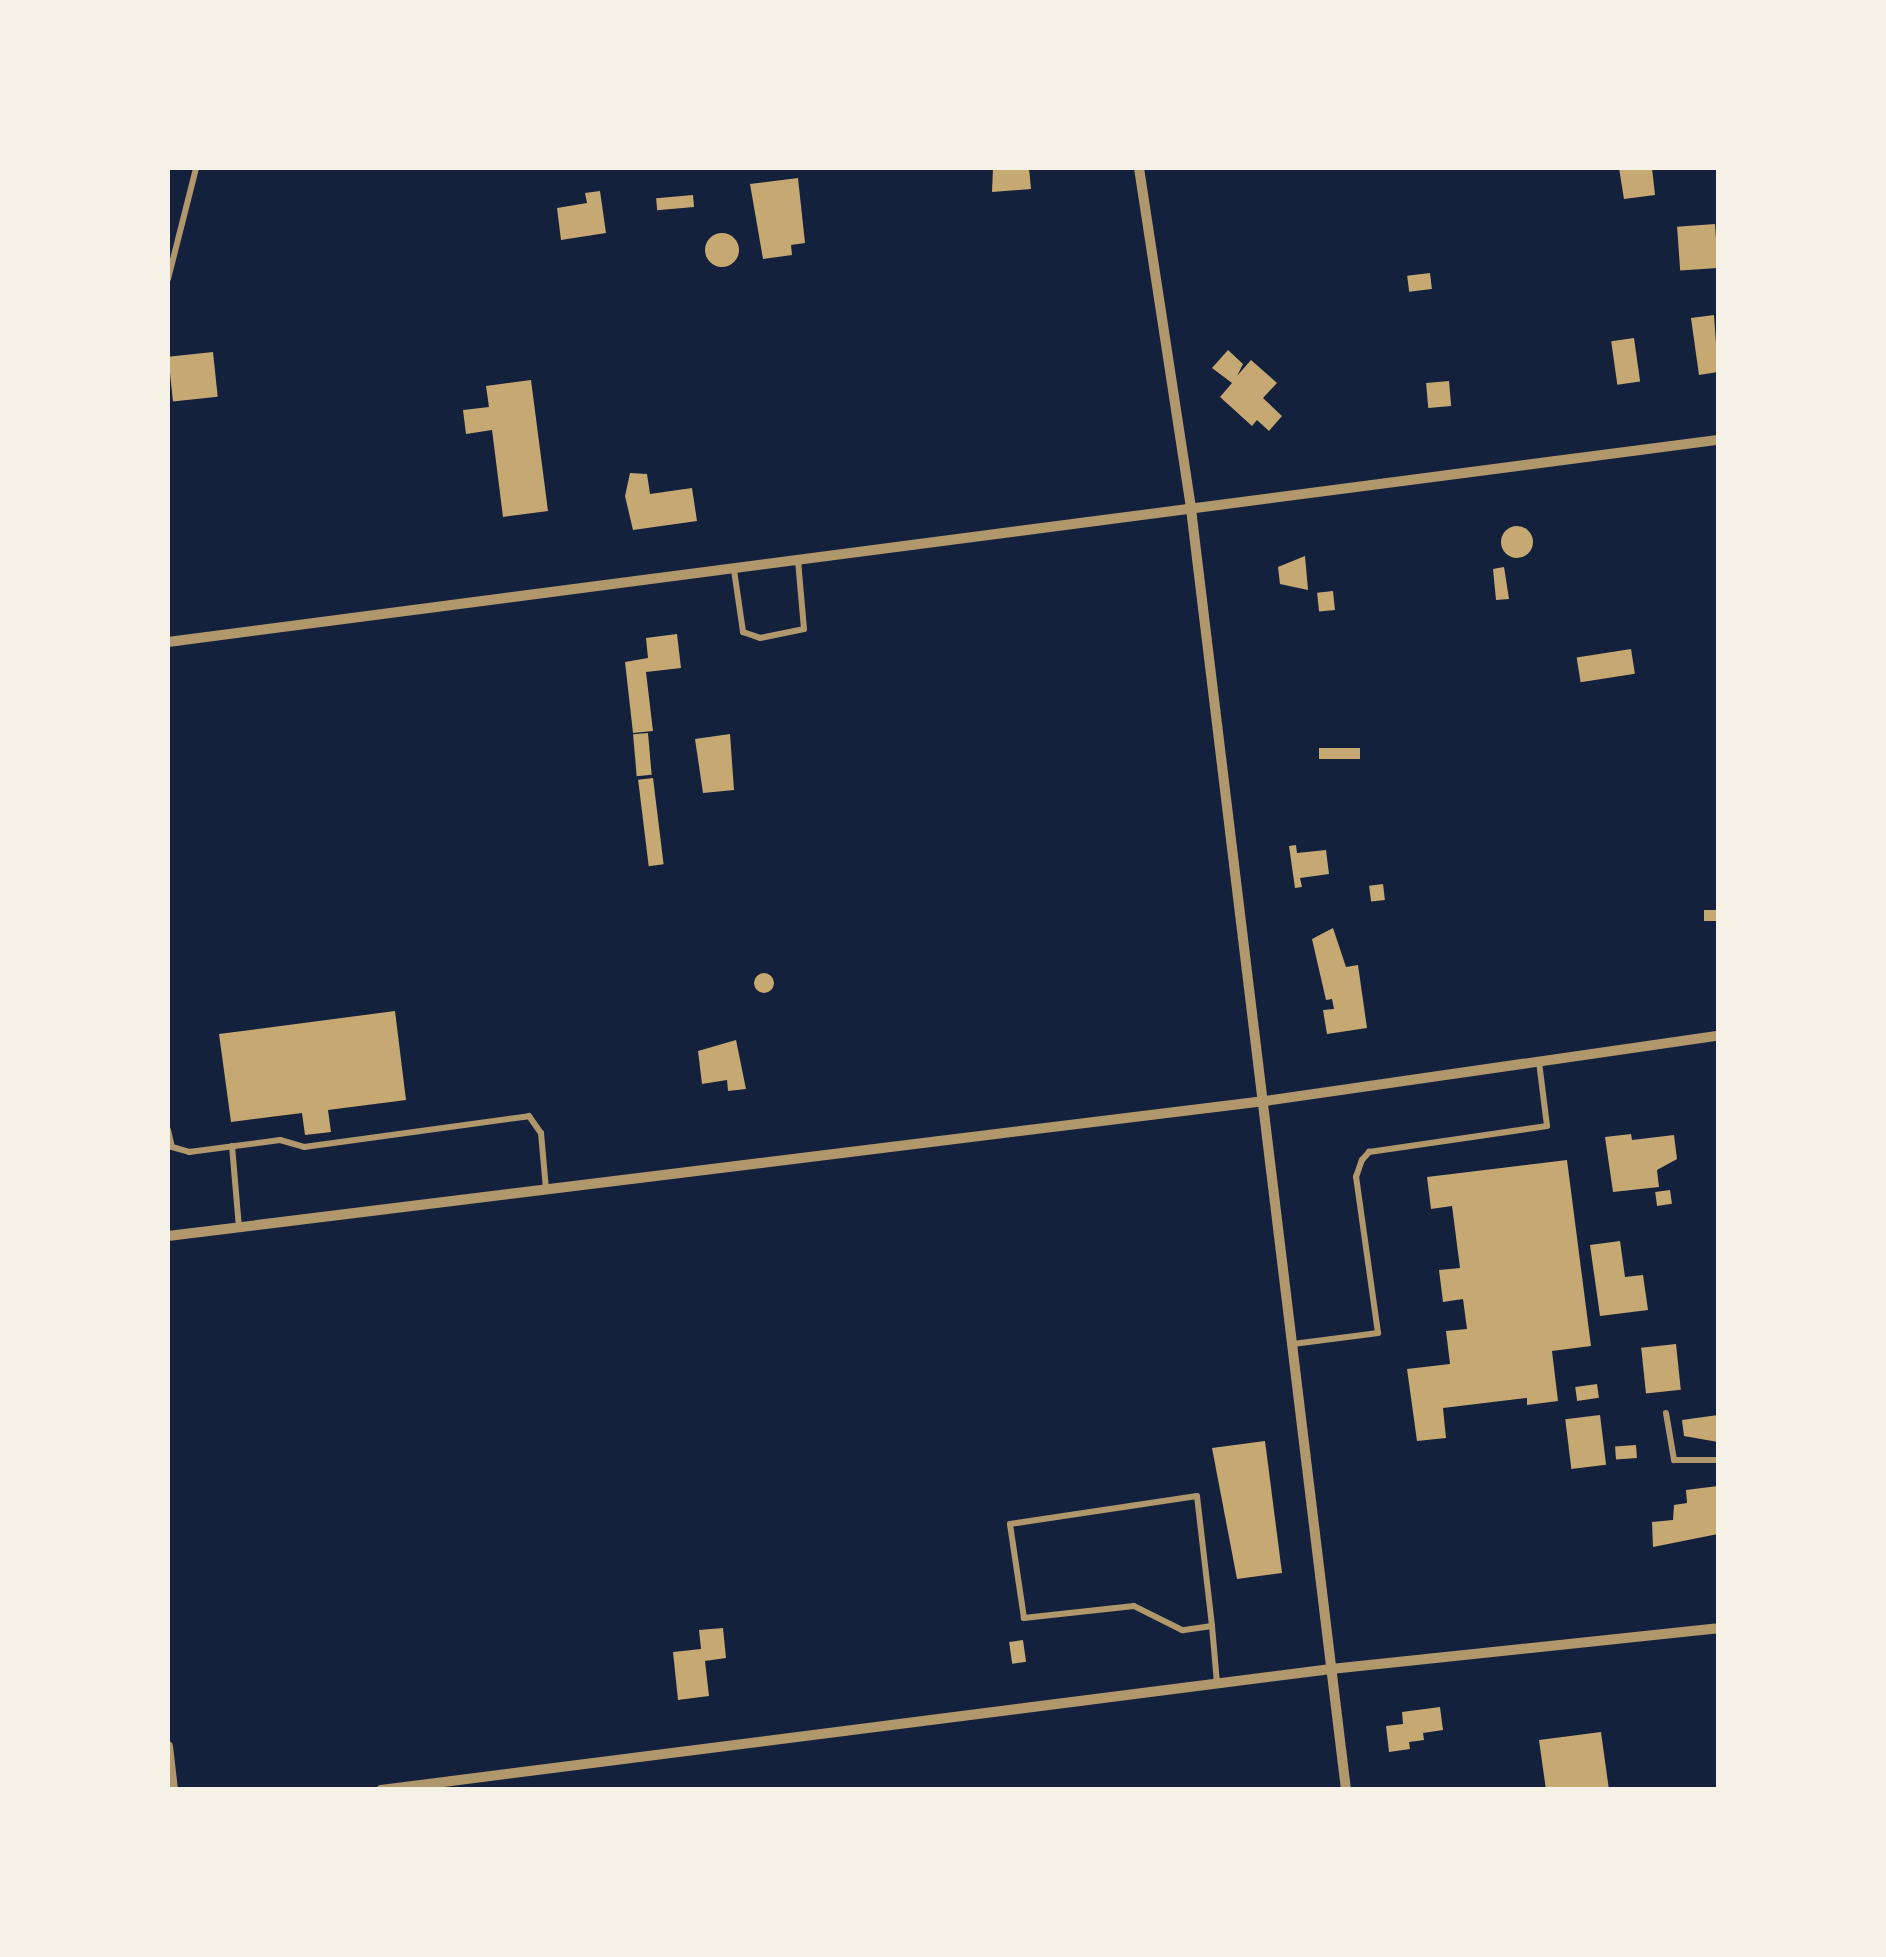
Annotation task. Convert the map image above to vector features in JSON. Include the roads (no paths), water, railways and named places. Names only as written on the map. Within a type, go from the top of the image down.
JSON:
[{"type":"street","points":[[1138,168],[1190,509],[1346,1790]]},
{"type":"street","points":[[168,642],[1718,440]]},
{"type":"street","points":[[168,1236],[1265,1101],[1718,1036]]},
{"type":"street","points":[[381,1790],[1331,1669],[1718,1628]]},
{"type":"street","points":[[168,1746],[173,1790]]},
{"type":"lane","points":[[168,279],[196,168]]},
{"type":"lane","points":[[734,570],[743,632],[760,638],[804,628],[807,612],[798,561]]},
{"type":"lane","points":[[1294,1344],[1378,1333],[1356,1177],[1362,1160],[1369,1152],[1547,1126],[1539,1061]]},
{"type":"lane","points":[[168,1130],[180,1152],[280,1140],[304,1148],[529,1116],[542,1133],[546,1189]]},
{"type":"lane","points":[[232,1146],[239,1228]]},
{"type":"lane","points":[[1666,1413],[1674,1460],[1718,1460]]},
{"type":"lane","points":[[1212,1626],[1182,1630],[1134,1606],[1024,1618],[1010,1524],[1197,1496],[1212,1626],[1217,1684]]}]
